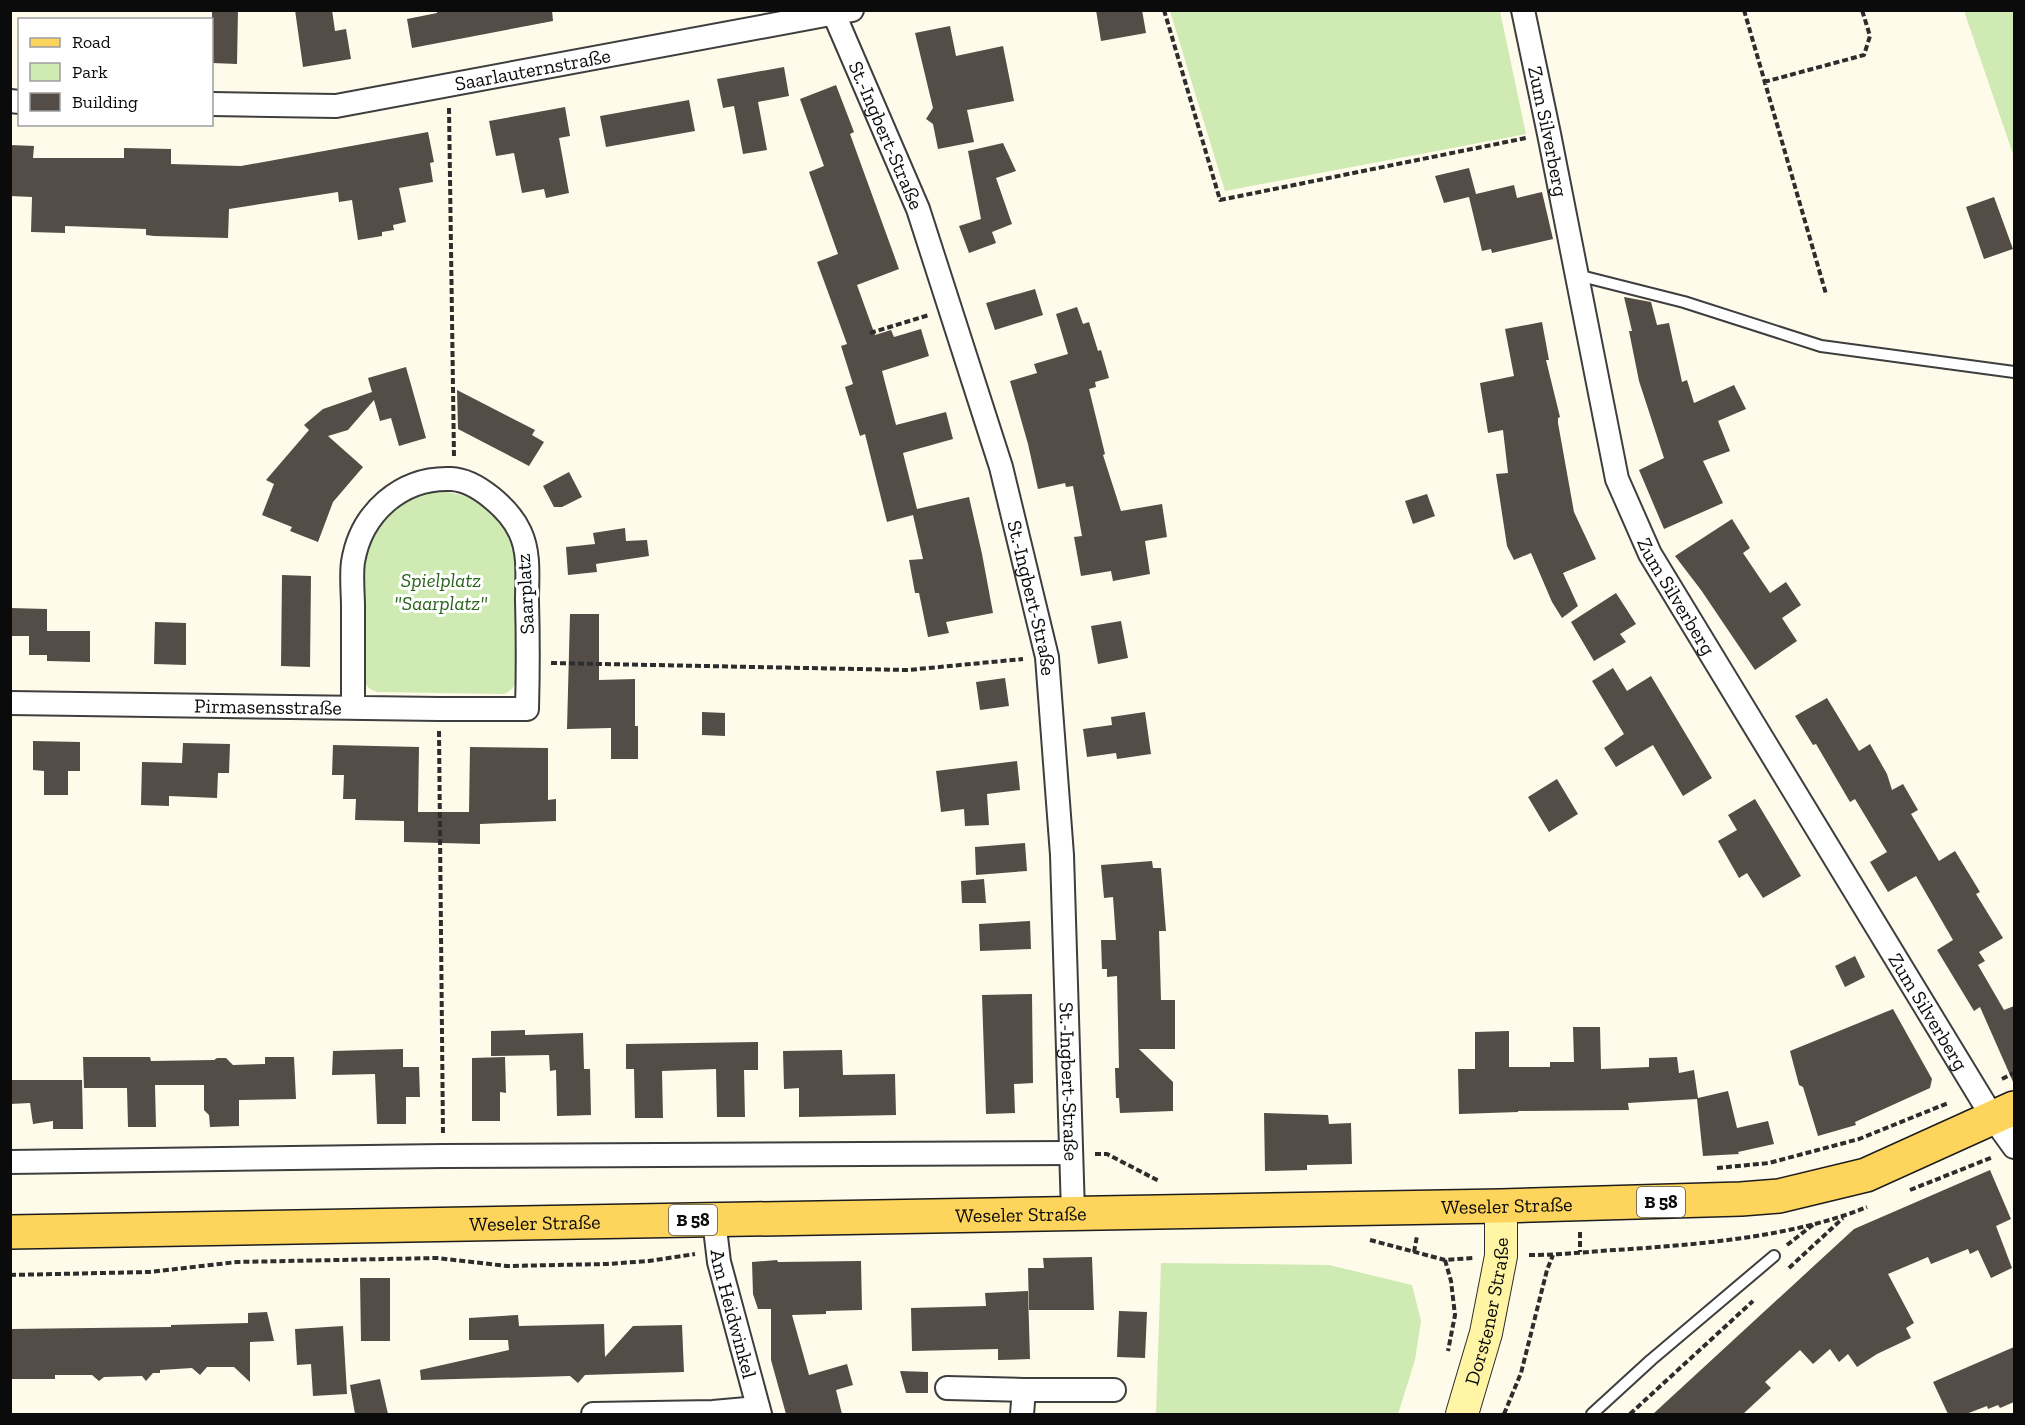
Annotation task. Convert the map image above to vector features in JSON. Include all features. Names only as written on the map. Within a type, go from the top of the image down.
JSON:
[{"type":"main road","name":"Weseler Straße","points":[[10,1232],[1730,1200],[1779,1196],[1866,1175],[1995,1106]]},
{"type":"main road","name":"Dorstener Straße","points":[[1462,1414],[1488,1322],[1501,1256],[1501,1206]]},
{"type":"street","name":"Zum Silverberg","points":[[1522,10],[1549,134],[1617,479],[1650,554],[1995,1106],[2004,1152]]},
{"type":"street","name":"Saarlauternstraße","points":[[213,104],[336,106],[843,12]]},
{"type":"street","name":"St.-Ingbert-Straße","points":[[843,12],[918,209],[1001,466],[1047,657],[1062,855],[1073,1212]]},
{"type":"street","name":"Saarplatz","points":[[353,708],[353,562],[361,537],[372,516],[386,500],[404,489],[428,480],[454,479],[477,488],[493,498],[506,510],[521,533],[527,560],[527,709]]},
{"type":"street","name":"Pirmasensstraße","points":[[10,703],[439,710],[527,709]]},
{"type":"street","points":[[10,1162],[443,1156],[1071,1153]]},
{"type":"street","name":"Am Heidwinkel","points":[[593,1414],[759,1411],[718,1262],[714,1220]]},
{"type":"street","points":[[947,1388],[1114,1390]]},
{"type":"street","points":[[1022,1414],[1024,1390]]},
{"type":"lane","points":[[1576,275],[1684,302],[1821,346],[2014,372]]},
{"type":"lane","points":[[1592,1414],[1653,1358],[1774,1256]]},
{"type":"path","points":[[1164,10],[1220,200],[1549,134]]},
{"type":"path","points":[[1744,10],[1826,294]]},
{"type":"path","points":[[1764,81],[1864,55],[1870,36],[1862,10]]},
{"type":"path","points":[[448,87],[454,479]]},
{"type":"path","points":[[870,333],[950,308]]},
{"type":"path","points":[[528,662],[908,670],[1047,657]]},
{"type":"path","points":[[439,710],[443,1156]]},
{"type":"path","points":[[1711,1168],[1769,1163],[1995,1106]]},
{"type":"path","points":[[1903,1193],[2004,1152]]},
{"type":"path","points":[[1504,1414],[1521,1373],[1547,1270],[1553,1255],[1666,1247],[1724,1240],[1845,1216],[1874,1204]]},
{"type":"path","points":[[1784,1273],[1845,1216]]},
{"type":"path","points":[[1774,1256],[1814,1223]]},
{"type":"path","points":[[1445,1260],[1451,1281],[1455,1315],[1446,1362]]},
{"type":"path","points":[[1630,1414],[1757,1297]]},
{"type":"green space","points":[[1170,11],[1500,11],[1526,134],[1225,191]]},
{"type":"green space","points":[[1964,11],[2014,11],[2014,157]]},
{"type":"green space","name":"Spielplatz \"Saarplatz\"","points":[[432,490],[465,496],[489,509],[506,530],[513,545],[518,562],[519,673],[514,686],[504,694],[377,692],[368,687],[362,677],[365,566],[374,533],[395,507]]},
{"type":"green space","points":[[1161,1263],[1329,1265],[1412,1285],[1421,1321],[1415,1360],[1398,1414],[1156,1414]]},
{"type":"building","points":[[212,10],[238,10],[237,64],[213,63]]},
{"type":"building","points":[[295,10],[332,10],[335,31],[346,29],[351,59],[303,67]]},
{"type":"building","points":[[437,10],[552,10],[553,21],[412,48],[407,19],[437,13]]},
{"type":"building","points":[[1096,10],[1142,10],[1146,33],[1101,41]]},
{"type":"building","points":[[950,26],[956,56],[1003,46],[1014,101],[967,110],[974,142],[938,149],[933,124],[926,119],[933,108],[915,33]]},
{"type":"building","points":[[784,67],[789,96],[758,102],[767,150],[743,154],[734,106],[723,108],[717,79]]},
{"type":"building","points":[[836,85],[854,132],[850,134],[899,269],[857,285],[875,335],[891,330],[894,337],[921,329],[929,356],[882,371],[896,425],[946,412],[953,439],[903,453],[917,509],[969,497],[993,613],[946,622],[949,633],[928,637],[919,593],[915,593],[909,560],[923,559],[913,515],[887,522],[865,434],[860,436],[845,387],[853,384],[841,346],[847,344],[817,262],[838,254],[809,172],[824,166],[800,99]]},
{"type":"building","points":[[689,100],[695,131],[606,147],[600,116]]},
{"type":"building","points":[[565,107],[570,136],[559,138],[569,193],[546,198],[544,189],[522,193],[514,153],[496,156],[489,121]]},
{"type":"building","points":[[428,132],[434,162],[430,163],[433,182],[399,188],[406,222],[393,225],[394,230],[382,232],[382,236],[358,240],[352,200],[339,202],[338,192],[229,209],[228,238],[154,236],[146,235],[146,229],[65,226],[65,233],[31,232],[32,197],[10,196],[10,145],[34,146],[33,158],[124,158],[124,148],[171,149],[171,164],[241,166]]},
{"type":"building","points":[[1003,143],[1016,171],[996,178],[1012,224],[992,232],[996,243],[969,253],[959,226],[981,219],[968,151]]},
{"type":"building","points":[[1469,168],[1476,194],[1514,185],[1517,198],[1542,192],[1553,239],[1492,253],[1491,249],[1482,251],[1469,197],[1444,203],[1435,176]]},
{"type":"building","points":[[1994,197],[2013,249],[1984,259],[1966,207]]},
{"type":"building","points":[[1035,289],[1043,315],[995,330],[986,303]]},
{"type":"building","points":[[1624,297],[1651,302],[1657,325],[1669,323],[1682,382],[1687,380],[1694,403],[1734,385],[1746,409],[1718,421],[1730,451],[1703,461],[1723,503],[1664,529],[1639,470],[1664,458],[1639,381],[1629,331],[1632,331]]},
{"type":"building","points":[[1077,307],[1083,324],[1089,322],[1098,351],[1101,350],[1109,378],[1095,382],[1096,387],[1089,389],[1105,454],[1103,455],[1121,511],[1162,504],[1167,537],[1145,541],[1150,574],[1113,581],[1111,571],[1081,576],[1074,537],[1082,536],[1073,486],[1066,487],[1065,483],[1038,489],[1010,381],[1037,373],[1034,364],[1068,354],[1056,314]]},
{"type":"building","points":[[1542,322],[1549,360],[1546,360],[1560,417],[1558,423],[1574,512],[1596,559],[1563,573],[1578,606],[1562,618],[1552,602],[1531,553],[1514,560],[1507,546],[1496,474],[1508,473],[1503,430],[1488,433],[1480,383],[1514,376],[1505,329]]},
{"type":"building","points":[[406,367],[426,438],[399,446],[391,418],[380,421],[374,400],[348,430],[328,436],[363,467],[333,502],[318,542],[290,531],[292,527],[262,515],[274,484],[266,480],[309,430],[304,425],[323,409],[372,392],[368,378]]},
{"type":"building","points":[[457,390],[535,430],[532,435],[544,442],[529,466],[458,429]]},
{"type":"building","points":[[569,472],[582,497],[562,507],[554,507],[543,486]]},
{"type":"building","points":[[1427,494],[1435,516],[1413,524],[1405,501]]},
{"type":"building","points":[[1732,519],[1750,548],[1743,553],[1770,593],[1786,582],[1801,605],[1782,618],[1797,641],[1755,670],[1675,556]]},
{"type":"building","points":[[625,528],[626,541],[647,540],[649,556],[596,564],[597,572],[568,575],[566,547],[595,544],[593,533]]},
{"type":"building","points":[[282,575],[311,576],[310,667],[281,666]]},
{"type":"building","points":[[1616,593],[1636,624],[1620,634],[1626,642],[1594,661],[1571,622]]},
{"type":"building","points":[[10,608],[47,609],[47,631],[90,631],[90,662],[47,661],[47,655],[29,655],[29,636],[10,636]]},
{"type":"building","points":[[570,614],[599,614],[599,680],[635,679],[638,759],[611,759],[611,728],[567,729]]},
{"type":"building","points":[[1121,621],[1128,658],[1098,664],[1091,626]]},
{"type":"building","points":[[155,622],[186,623],[186,665],[154,664]]},
{"type":"building","points":[[1613,668],[1627,691],[1651,676],[1712,778],[1683,796],[1653,745],[1616,767],[1604,748],[1624,734],[1592,681]]},
{"type":"building","points":[[1005,678],[1009,706],[980,710],[976,682]]},
{"type":"building","points":[[1827,698],[1859,751],[1870,744],[1887,774],[1892,790],[1903,784],[1918,810],[1911,814],[1939,861],[1955,851],[1980,892],[1976,894],[2003,938],[1979,952],[1985,961],[1978,965],[2004,1010],[2014,1006],[2014,1084],[1980,1007],[1974,1011],[1937,950],[1953,940],[1916,876],[1888,892],[1870,862],[1887,852],[1855,799],[1850,802],[1816,744],[1813,745],[1795,716]]},
{"type":"building","points":[[702,712],[725,713],[725,736],[702,735]]},
{"type":"building","points":[[1145,712],[1151,754],[1117,759],[1116,753],[1087,757],[1083,729],[1112,725],[1111,717]]},
{"type":"building","points":[[33,741],[80,742],[80,771],[68,771],[68,795],[44,795],[44,771],[33,770]]},
{"type":"building","points":[[183,743],[230,744],[229,773],[218,773],[217,798],[169,796],[169,806],[141,805],[142,762],[182,763]]},
{"type":"building","points":[[333,745],[419,747],[418,812],[469,812],[470,747],[548,748],[548,800],[556,799],[556,821],[480,824],[480,844],[404,842],[404,821],[355,820],[356,799],[343,799],[344,775],[332,775]]},
{"type":"building","points":[[1017,761],[1020,790],[987,794],[989,825],[965,826],[964,809],[941,812],[936,771]]},
{"type":"building","points":[[1557,779],[1578,814],[1549,832],[1528,797]]},
{"type":"building","points":[[1755,799],[1801,876],[1763,898],[1747,873],[1739,878],[1718,841],[1737,830],[1728,815]]},
{"type":"building","points":[[1025,843],[1027,871],[976,875],[975,847]]},
{"type":"building","points":[[1152,861],[1153,868],[1161,868],[1166,931],[1159,931],[1161,1000],[1175,1000],[1175,1049],[1139,1049],[1173,1082],[1173,1111],[1120,1113],[1119,1098],[1116,1098],[1115,1068],[1119,1068],[1117,976],[1107,977],[1107,969],[1102,969],[1101,940],[1116,940],[1113,897],[1104,898],[1101,865]]},
{"type":"building","points":[[984,879],[986,903],[962,903],[961,881]]},
{"type":"building","points":[[1030,921],[1031,949],[980,951],[979,924]]},
{"type":"building","points":[[1855,956],[1865,977],[1845,987],[1835,966]]},
{"type":"building","points":[[1032,994],[1033,1083],[1014,1084],[1015,1113],[986,1114],[982,995]]},
{"type":"building","points":[[1893,1009],[1932,1079],[1930,1088],[1855,1122],[1856,1125],[1818,1136],[1803,1087],[1799,1085],[1790,1051]]},
{"type":"building","points":[[1573,1027],[1600,1027],[1601,1069],[1649,1067],[1649,1058],[1677,1057],[1679,1073],[1694,1070],[1698,1098],[1728,1091],[1737,1128],[1768,1121],[1774,1144],[1738,1152],[1739,1154],[1703,1156],[1697,1099],[1628,1103],[1629,1110],[1459,1114],[1458,1069],[1475,1069],[1475,1032],[1509,1031],[1509,1067],[1550,1067],[1550,1062],[1574,1062]]},
{"type":"building","points":[[525,1030],[525,1035],[583,1033],[584,1069],[590,1069],[591,1115],[557,1116],[556,1070],[550,1071],[549,1055],[491,1056],[491,1031]]},
{"type":"building","points":[[758,1042],[758,1070],[744,1070],[745,1117],[717,1117],[716,1069],[662,1071],[663,1118],[635,1118],[634,1069],[626,1069],[626,1044]]},
{"type":"building","points":[[403,1049],[403,1067],[419,1067],[420,1097],[406,1097],[406,1124],[377,1124],[375,1074],[332,1075],[333,1051]]},
{"type":"building","points":[[842,1050],[843,1075],[895,1074],[896,1115],[799,1117],[799,1088],[784,1089],[783,1051]]},
{"type":"building","points":[[83,1057],[150,1057],[151,1061],[226,1058],[233,1065],[265,1064],[265,1057],[294,1057],[296,1099],[239,1100],[239,1126],[210,1127],[209,1115],[204,1110],[204,1085],[155,1085],[156,1127],[128,1127],[127,1088],[84,1088]]},
{"type":"building","points":[[505,1057],[506,1093],[500,1092],[500,1121],[472,1121],[472,1058]]},
{"type":"building","points":[[10,1080],[82,1080],[83,1129],[53,1129],[53,1121],[33,1124],[30,1103],[10,1104]]},
{"type":"building","points":[[1264,1113],[1328,1115],[1329,1124],[1351,1123],[1352,1164],[1307,1165],[1307,1170],[1265,1171]]},
{"type":"building","points":[[1990,1170],[2011,1219],[1996,1226],[2012,1268],[1991,1278],[1978,1250],[1970,1254],[1968,1249],[1931,1264],[1928,1257],[1888,1274],[1914,1323],[1906,1328],[1911,1338],[1877,1354],[1857,1367],[1848,1354],[1839,1362],[1830,1349],[1813,1364],[1800,1350],[1765,1382],[1771,1388],[1743,1414],[1653,1414],[1854,1229]]},
{"type":"building","points":[[1092,1257],[1094,1310],[1029,1310],[1028,1268],[1044,1268],[1043,1258]]},
{"type":"building","points":[[777,1260],[778,1262],[861,1261],[862,1310],[792,1315],[809,1375],[847,1364],[853,1385],[836,1390],[842,1414],[786,1414],[771,1360],[771,1309],[758,1309],[753,1294],[752,1262]]},
{"type":"building","points":[[360,1278],[390,1278],[390,1341],[361,1341]]},
{"type":"building","points":[[1028,1291],[1030,1359],[998,1360],[998,1349],[912,1351],[911,1308],[986,1306],[985,1293]]},
{"type":"building","points":[[1119,1311],[1147,1312],[1145,1358],[1117,1357]]},
{"type":"building","points":[[267,1312],[274,1341],[250,1342],[250,1382],[234,1367],[207,1367],[200,1375],[192,1368],[160,1370],[160,1373],[153,1373],[146,1381],[142,1376],[104,1377],[99,1381],[92,1375],[55,1375],[55,1379],[10,1379],[10,1329],[171,1327],[171,1325],[248,1323],[248,1313]]},
{"type":"building","points":[[518,1315],[519,1326],[604,1324],[605,1357],[633,1326],[682,1325],[684,1372],[585,1375],[578,1383],[570,1376],[421,1380],[420,1370],[509,1350],[508,1340],[469,1340],[469,1318]]},
{"type":"building","points":[[343,1326],[347,1394],[313,1396],[311,1364],[297,1365],[295,1329]]},
{"type":"building","points":[[2014,1347],[2014,1402],[2000,1408],[1998,1405],[1988,1409],[1987,1406],[1966,1414],[1948,1414],[1933,1382]]},
{"type":"building","points":[[900,1371],[928,1372],[928,1393],[906,1393]]},
{"type":"building","points":[[380,1379],[388,1414],[355,1414],[350,1385]]}]
